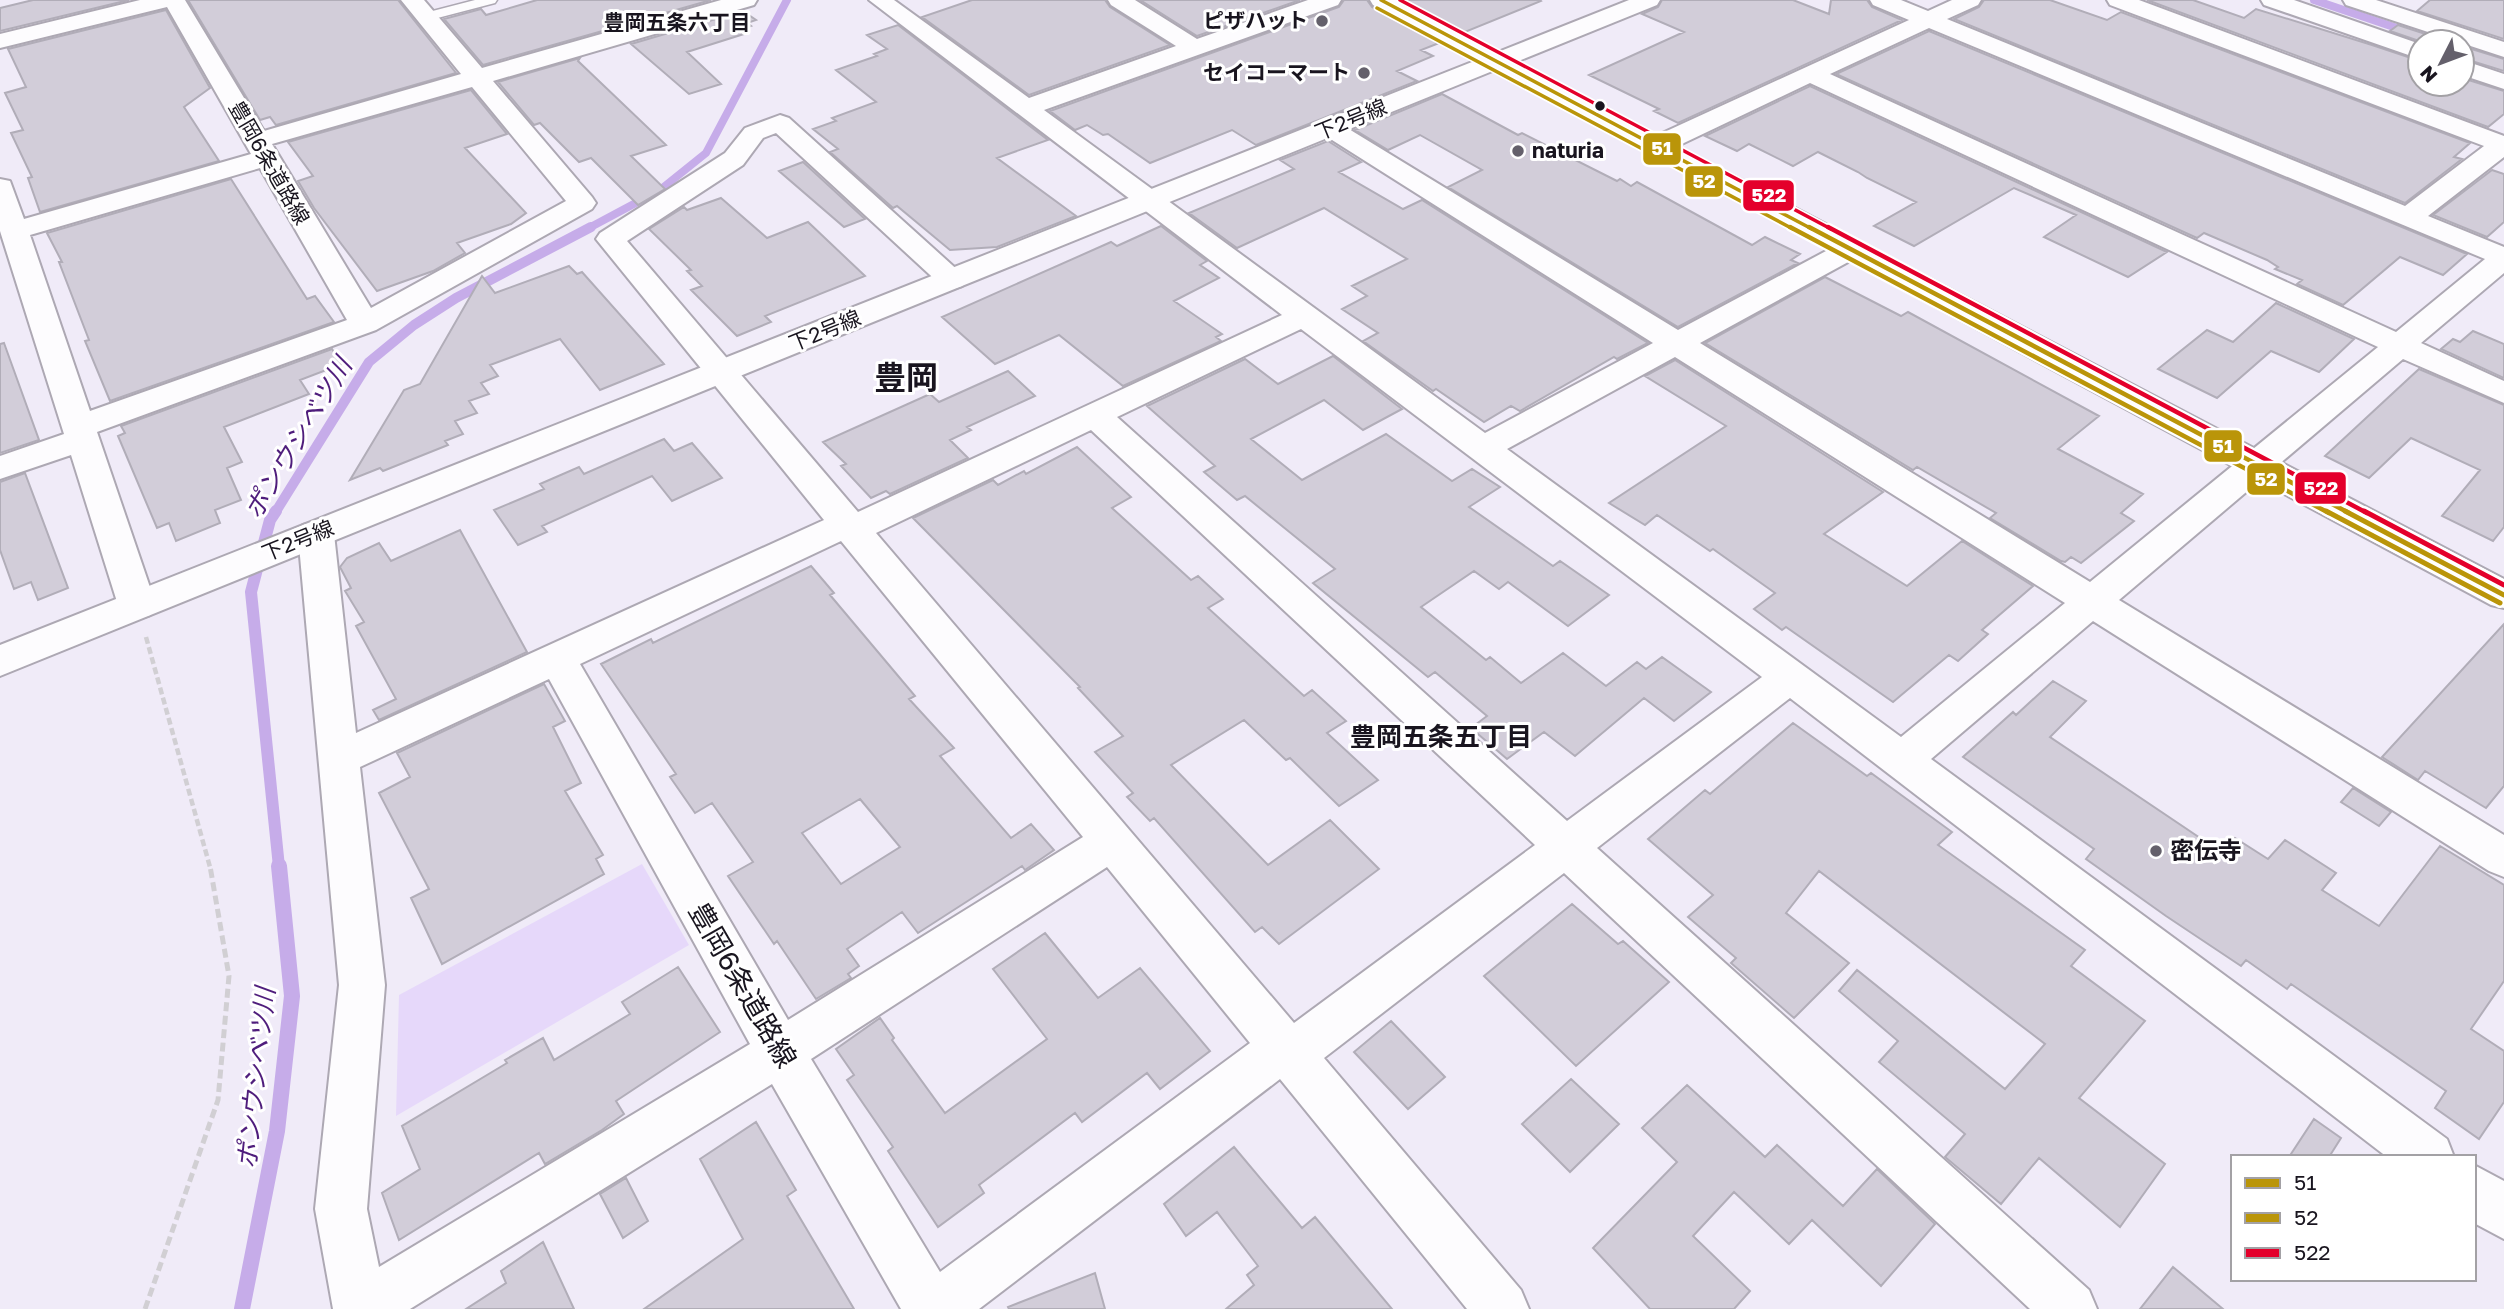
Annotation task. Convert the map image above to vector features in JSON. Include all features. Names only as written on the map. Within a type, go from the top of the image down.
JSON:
[{"type":"street","points":[[0,41],[167,0]]},
{"type":"street","name":"豊岡6条道路線","points":[[174,0],[365,324]]},
{"type":"street","points":[[137,605],[6,212],[260,150],[662,15],[746,0]]},
{"type":"street","points":[[880,0],[1902,760],[2426,1155]]},
{"type":"street","points":[[1119,0],[1195,48]]},
{"type":"street","points":[[1025,108],[1330,0]]},
{"type":"street","points":[[1381,0],[2504,595]]},
{"type":"street","name":"下2号線","points":[[0,661],[1649,0]]},
{"type":"street","points":[[1881,0],[2504,258],[2258,466],[1902,760]]},
{"type":"street","points":[[1656,146],[1970,0]]},
{"type":"street","points":[[2118,0],[2504,144]]},
{"type":"street","points":[[2272,0],[2406,47]]},
{"type":"street","points":[[2354,0],[2504,50]]},
{"type":"street","points":[[0,468],[79,433],[365,324],[582,203],[419,9]]},
{"type":"street","points":[[2476,72],[2504,82]]},
{"type":"street","points":[[1810,74],[2504,393]]},
{"type":"street","points":[[952,280],[780,123],[754,133],[734,159],[610,239],[1502,1309]]},
{"type":"street","points":[[1330,128],[2504,858]]},
{"type":"street","points":[[2407,218],[2504,144]]},
{"type":"street","points":[[1483,448],[1851,249]]},
{"type":"street","points":[[337,760],[1306,316]]},
{"type":"street","points":[[1094,414],[2070,1309]]},
{"type":"street","points":[[302,540],[337,760],[362,985],[341,1209],[360,1309],[780,1052],[1111,842]]},
{"type":"street","name":"豊岡6条道路線","points":[[557,659],[780,1052],[933,1309]]},
{"type":"street","points":[[933,1309],[1568,847],[1790,677]]},
{"type":"street","points":[[2476,1192],[2504,1213]]},
{"type":"lane","points":[[419,9],[490,0]]},
{"type":"path","points":[[137,605],[209,861],[229,976],[218,1100],[145,1309]]},
{"type":"shaded area","points":[[642,864],[689,945],[396,1116],[399,995]]},
{"type":"building","points":[[33,0],[129,0],[0,31],[0,8]]},
{"type":"building","points":[[188,0],[398,0],[456,73],[276,125],[270,117],[260,120]]},
{"type":"building","points":[[537,0],[711,0],[613,28],[610,26],[606,30],[483,65],[444,19],[481,9],[486,15]]},
{"type":"building","points":[[972,0],[1105,0],[1110,7],[1170,45],[1029,95],[922,17]]},
{"type":"building","points":[[1140,0],[1300,0],[1197,36]]},
{"type":"building","points":[[1344,0],[1367,0],[1372,7],[1439,43],[1421,50],[1433,56],[1397,71],[1417,81],[1256,145],[1232,130],[1150,163],[1108,134],[1103,135],[1087,125],[1075,130],[1050,111],[1339,7]]},
{"type":"building","points":[[1404,0],[1540,0],[1541,1],[1465,32]]},
{"type":"building","points":[[1662,0],[1793,0],[1829,14],[1831,0],[1867,0],[1872,7],[1902,20],[1678,123],[1654,111],[1659,109],[1589,75],[1684,32],[1642,14],[1658,7]]},
{"type":"building","points":[[1984,0],[2050,0],[2107,20],[2121,12],[2470,143],[2454,157],[2462,159],[2405,203],[1954,19],[1979,7]]},
{"type":"building","points":[[2147,0],[2193,0],[2244,18],[2256,9],[2406,56],[2406,96]]},
{"type":"building","points":[[2430,0],[2504,0],[2504,39],[2476,28],[2417,11]]},
{"type":"building","points":[[166,10],[210,88],[184,107],[219,161],[40,212],[28,178],[32,177],[11,133],[23,130],[5,93],[26,87],[8,49]]},
{"type":"building","points":[[743,11],[756,20],[747,23],[751,26],[742,29],[747,33],[687,52],[721,84],[689,94],[631,44]]},
{"type":"building","points":[[898,25],[1048,140],[997,158],[1076,216],[997,247],[950,250],[897,206],[893,208],[830,152],[838,149],[813,129],[836,121],[832,118],[876,102],[836,70],[877,56],[874,54],[887,49],[867,35]]},
{"type":"building","points":[[2398,25],[2407,28],[2406,36],[2390,31]]},
{"type":"building","points":[[1929,31],[2467,254],[2443,275],[2400,257],[2343,305],[2297,284],[2302,280],[2275,269],[2278,267],[2267,260],[2204,233],[2197,238],[1836,74]]},
{"type":"building","points":[[2476,50],[2504,59],[2504,71],[2476,62]]},
{"type":"building","points":[[580,58],[578,61],[666,145],[631,156],[665,189],[638,205],[591,158],[579,162],[540,123],[534,125],[498,82]]},
{"type":"building","points":[[2476,82],[2504,91],[2504,114],[2488,127],[2410,98],[2476,98]]},
{"type":"building","points":[[1810,86],[2167,252],[2128,277],[2044,237],[2076,215],[2014,188],[1914,246],[1874,226],[1916,202],[1818,152],[1793,166],[1749,144],[1737,151],[1705,136]]},
{"type":"building","points":[[471,90],[507,134],[465,148],[526,213],[511,224],[457,243],[465,253],[433,271],[377,291],[314,208],[298,181],[313,176],[288,142]]},
{"type":"building","points":[[1442,94],[1518,135],[1522,133],[1617,181],[1620,179],[1631,186],[1637,182],[1752,245],[1765,237],[1800,254],[1791,260],[1798,263],[1678,327],[1448,187],[1482,170],[1420,135],[1388,150],[1355,130]]},
{"type":"building","points":[[1328,141],[1361,162],[1339,172],[1403,209],[1422,200],[1648,343],[1617,359],[1614,357],[1520,411],[1511,406],[1484,422],[1436,389],[1433,391],[1363,341],[1378,333],[1342,309],[1367,296],[1352,286],[1407,259],[1324,208],[1237,248],[1189,213],[1294,169],[1280,160]]},
{"type":"building","points":[[803,162],[865,219],[844,227],[779,171]]},
{"type":"building","points":[[2492,170],[2504,174],[2504,222],[2487,237],[2433,215]]},
{"type":"building","points":[[231,179],[307,299],[315,296],[334,322],[110,401],[85,341],[89,340],[59,262],[62,262],[47,233]]},
{"type":"building","points":[[721,198],[767,238],[808,222],[865,276],[765,316],[771,322],[737,336],[691,290],[702,286],[687,271],[691,270],[649,229],[684,207],[687,210]]},
{"type":"building","points":[[1161,226],[1207,261],[1200,265],[1219,278],[1174,301],[1222,334],[1216,337],[1221,341],[1123,386],[1059,335],[995,364],[942,317],[1111,242],[1117,246]]},
{"type":"building","points":[[569,266],[577,274],[582,272],[664,364],[600,390],[560,339],[490,365],[498,376],[481,383],[489,394],[469,401],[477,413],[455,421],[463,434],[445,441],[448,445],[383,471],[380,468],[350,480],[404,390],[420,384],[482,276],[495,293]]},
{"type":"building","points":[[1825,277],[1901,316],[1908,312],[2099,416],[2058,449],[2143,494],[2121,513],[2134,521],[2081,563],[2071,557],[2065,562],[2061,561],[1990,518],[1996,513],[1917,467],[1913,470],[1705,343]]},
{"type":"building","points":[[2276,303],[2354,339],[2319,372],[2271,351],[2217,398],[2158,369],[2207,330],[2233,342]]},
{"type":"building","points":[[2473,331],[2504,344],[2504,378],[2441,349],[2453,339],[2460,342]]},
{"type":"building","points":[[4,343],[39,440],[0,453],[0,344]]},
{"type":"building","points":[[332,349],[342,364],[300,380],[309,394],[224,427],[242,462],[227,468],[241,500],[215,510],[220,523],[176,541],[169,523],[157,528],[118,436],[125,433],[121,426]]},
{"type":"building","points":[[1333,356],[1402,409],[1363,430],[1324,400],[1251,439],[1302,480],[1386,434],[1452,481],[1472,469],[1500,487],[1469,507],[1553,566],[1560,561],[1609,595],[1568,626],[1508,582],[1499,589],[1474,571],[1421,607],[1486,660],[1490,657],[1521,683],[1563,653],[1606,686],[1637,662],[1646,669],[1662,657],[1711,692],[1674,721],[1644,698],[1575,756],[1544,732],[1507,759],[1471,728],[1487,716],[1435,672],[1428,677],[1313,583],[1335,569],[1245,496],[1237,500],[1204,472],[1215,466],[1147,406],[1245,359],[1278,384]]},
{"type":"building","points":[[1675,360],[1883,492],[1824,534],[1907,586],[1962,541],[2033,586],[1982,630],[1988,634],[1958,661],[1949,655],[1893,702],[1786,627],[1782,630],[1754,609],[1775,593],[1713,549],[1710,551],[1657,515],[1645,525],[1609,503],[1726,426],[1645,376]]},
{"type":"building","points":[[2419,369],[2504,405],[2504,527],[2493,541],[2442,516],[2480,470],[2411,438],[2369,478],[2325,456]]},
{"type":"building","points":[[1008,371],[1035,396],[967,427],[971,430],[950,440],[968,458],[890,494],[886,491],[871,498],[841,466],[846,464],[823,442],[930,394],[939,402]]},
{"type":"building","points":[[664,439],[674,451],[692,443],[722,478],[672,501],[652,476],[542,526],[547,532],[518,545],[494,510],[544,489],[540,484],[579,467],[584,474]]},
{"type":"building","points":[[1077,447],[1131,497],[1112,508],[1191,580],[1198,576],[1223,599],[1208,608],[1304,696],[1312,690],[1346,721],[1327,733],[1378,780],[1339,806],[1290,758],[1286,760],[1244,720],[1171,765],[1268,865],[1330,820],[1379,869],[1279,944],[1262,927],[1255,932],[1154,818],[1150,821],[1127,797],[1133,793],[1095,752],[1123,736],[1078,688],[1080,687],[913,518],[993,480],[998,485],[1024,471],[1026,474]]},
{"type":"building","points":[[25,473],[68,588],[38,600],[31,582],[14,589],[0,550],[0,482]]},
{"type":"building","points":[[460,530],[527,652],[379,720],[373,710],[396,699],[356,626],[364,622],[345,591],[351,588],[340,567],[347,558],[379,543],[391,561]]},
{"type":"building","points":[[811,566],[834,593],[830,595],[915,696],[909,699],[954,748],[940,756],[1011,838],[1031,824],[1054,850],[1025,870],[1022,866],[918,933],[902,912],[847,949],[859,966],[848,974],[851,978],[816,999],[777,941],[774,944],[728,876],[753,862],[712,803],[695,813],[670,777],[676,774],[601,664],[651,639],[653,643]],"holes":[[[860,799],[900,847],[841,884],[802,833]]]},
{"type":"building","points":[[2504,624],[2504,786],[2486,808],[2425,771],[2418,780],[2382,757]]},
{"type":"building","points":[[2053,681],[2086,701],[2050,737],[2221,852],[2235,838],[2268,859],[2285,840],[2336,873],[2322,890],[2379,926],[2440,846],[2504,885],[2504,981],[2471,1029],[2504,1051],[2504,1102],[2479,1139],[2435,1108],[2446,1091],[2291,984],[2287,989],[2246,960],[2241,966],[2166,916],[2086,859],[2094,849],[1963,757],[2013,712],[2016,715]]},
{"type":"building","points":[[544,684],[565,721],[553,727],[581,783],[565,791],[603,855],[596,859],[604,874],[442,964],[411,898],[429,889],[379,793],[410,777],[397,753]]},
{"type":"building","points":[[1793,723],[1867,776],[1871,773],[1952,832],[1938,845],[2085,950],[2071,966],[2145,1021],[2079,1098],[2165,1164],[2120,1227],[2039,1158],[2001,1204],[1945,1157],[1965,1134],[1879,1062],[1898,1041],[1839,991],[1857,970],[2005,1089],[2045,1044],[1819,871],[1786,913],[1849,963],[1794,1018],[1731,963],[1736,958],[1688,917],[1713,895],[1648,839],[1705,790],[1710,794]]},
{"type":"building","points":[[2353,788],[2391,812],[2379,826],[2341,802]]},
{"type":"building","points":[[1572,904],[1618,944],[1623,941],[1669,982],[1576,1066],[1484,976]]},
{"type":"building","points":[[1045,933],[1098,998],[1140,968],[1210,1051],[1160,1089],[1147,1073],[1082,1122],[1075,1113],[979,1185],[984,1193],[938,1227],[888,1151],[893,1147],[847,1080],[854,1075],[836,1049],[880,1018],[894,1038],[892,1040],[945,1113],[1047,1039],[993,969]]},
{"type":"building","points":[[678,967],[720,1032],[616,1101],[624,1114],[602,1130],[545,1164],[539,1153],[399,1240],[382,1193],[420,1169],[402,1126],[507,1063],[505,1060],[543,1038],[554,1060],[630,1014],[622,1002]]},
{"type":"building","points":[[1391,1021],[1445,1077],[1408,1109],[1354,1052]]},
{"type":"building","points":[[1571,1079],[1619,1124],[1570,1172],[1522,1124]]},
{"type":"building","points":[[1687,1085],[1765,1157],[1777,1145],[1843,1206],[1877,1169],[1935,1224],[1881,1286],[1812,1220],[1789,1244],[1734,1192],[1693,1236],[1750,1291],[1734,1309],[1650,1309],[1593,1248],[1677,1162],[1642,1128]]},
{"type":"building","points":[[2314,1119],[2341,1138],[2330,1155],[2290,1155]]},
{"type":"building","points":[[756,1122],[796,1190],[787,1196],[854,1309],[644,1309],[743,1239],[700,1159]]},
{"type":"building","points":[[1234,1147],[1302,1228],[1315,1217],[1392,1309],[1226,1309],[1254,1285],[1247,1275],[1258,1266],[1217,1212],[1186,1236],[1164,1204]]},
{"type":"building","points":[[626,1178],[648,1221],[623,1238],[600,1194]]},
{"type":"building","points":[[543,1242],[574,1309],[466,1309],[506,1283],[501,1271]]},
{"type":"building","points":[[2173,1267],[2223,1309],[2140,1309]]},
{"type":"building","points":[[1095,1273],[1105,1309],[1008,1307]]},
{"type":"waterway","name":"ポンウシベツ川","points":[[587,229],[660,190],[706,153],[787,0]]},
{"type":"waterway","points":[[2314,0],[2406,31]]},
{"type":"waterway","name":"ポンウシベツ川","points":[[275,513],[369,362],[414,325],[456,298],[591,227]]},
{"type":"waterway","name":"ポンウシベツ川","points":[[276,511],[270,520],[251,592],[279,867]]},
{"type":"waterway","name":"ポンウシベツ川","points":[[242,1309],[277,1131],[292,996],[279,866]]},
{"type":"transit line","name":"51","points":[[1381,0],[2504,595]]},
{"type":"transit line","name":"522","points":[[1400,0],[2504,585]]},
{"type":"transit line","name":"52","points":[[1377,8],[2500,603]]},
{"type":"place","name":"ピザハット","points":[[1322,21]]},
{"type":"place","name":"セイコーマート","points":[[1364,73]]},
{"type":"place","name":"naturia","points":[[1518,151]]},
{"type":"place","name":"密伝寺","points":[[2156,851]]},
{"type":"district","name":"豊岡五条六丁目","points":[[677,23]]},
{"type":"district","name":"豊岡","points":[[906,378]]},
{"type":"district","name":"豊岡五条五丁目","points":[[1441,737]]}]
